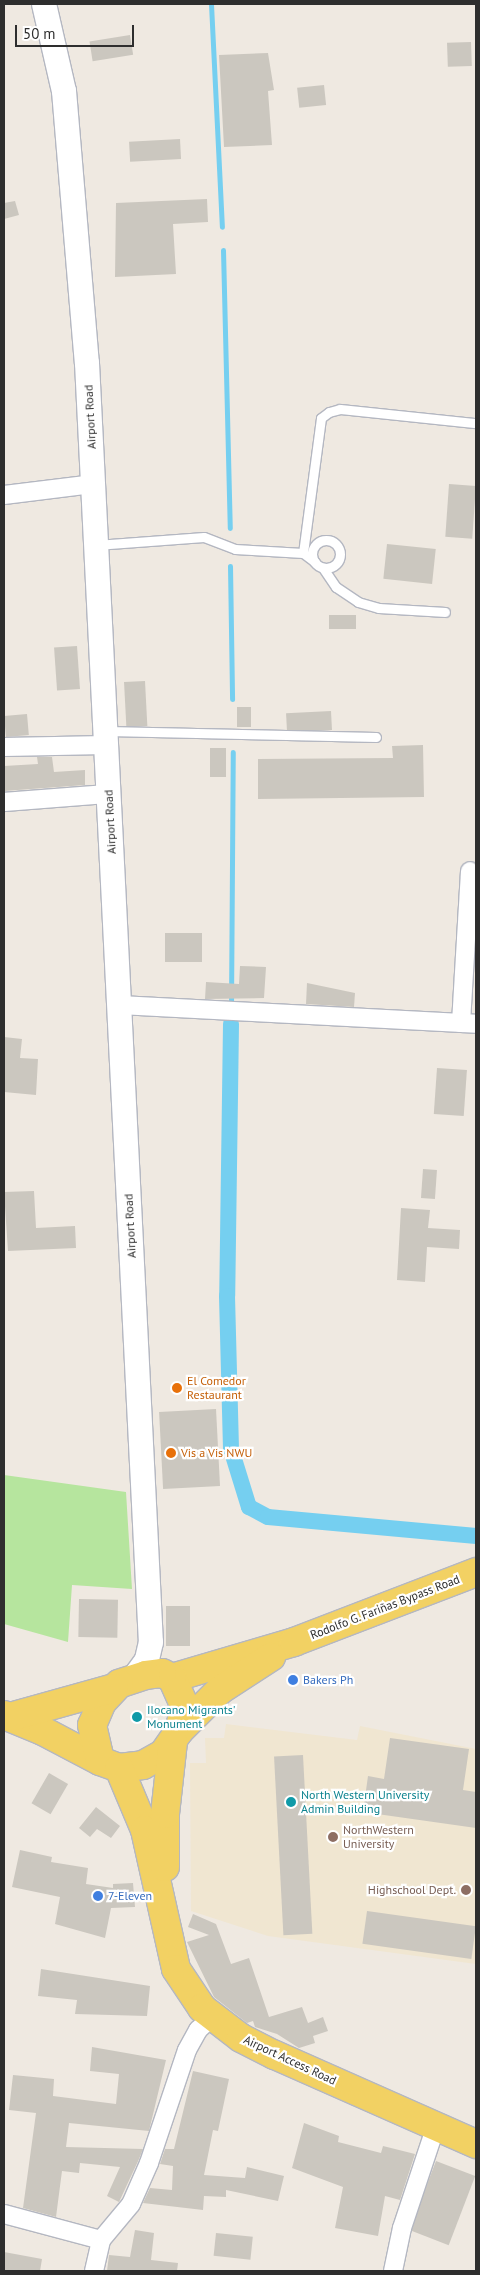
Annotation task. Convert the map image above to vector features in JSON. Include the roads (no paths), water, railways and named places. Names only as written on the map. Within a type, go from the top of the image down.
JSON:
[{"type":"main road","name":"Airport Road","points":[[44,4],[64,91],[93,484],[151,1642]]},
{"type":"main road","name":"Rodolfo G. Fariñas Bypass Road","points":[[167,1676],[294,1642],[476,1572]]},
{"type":"main road","points":[[7,1716],[110,1764],[155,1760],[176,1736],[185,1707],[167,1676],[151,1642]]},
{"type":"main road","points":[[110,1764],[92,1725],[124,1684],[147,1660],[151,1642]]},
{"type":"main road","name":"Rodolfo G. Fariñas Bypass Road","points":[[176,1736],[220,1690],[294,1642]]},
{"type":"main road","points":[[7,1716],[124,1684],[167,1676]]},
{"type":"main road","name":"Airport Access Road","points":[[165,1916],[165,1814],[176,1736]]},
{"type":"main road","name":"Airport Access Road","points":[[110,1764],[144,1830],[176,1968],[193,1997],[241,2038],[275,2055],[476,2144]]},
{"type":"street","points":[[4,495],[93,484]]},
{"type":"street","points":[[4,747],[106,738]]},
{"type":"street","points":[[4,802],[108,794]]},
{"type":"street","points":[[119,1005],[468,1024],[470,871]]},
{"type":"street","points":[[94,2271],[101,2240],[131,2204],[187,2050],[198,2030],[213,2016]]},
{"type":"street","points":[[393,2271],[402,2228],[436,2126]]},
{"type":"street","points":[[4,2214],[101,2240]]},
{"type":"lane","points":[[303,553],[321,418],[329,412],[340,409],[474,423]]},
{"type":"lane","points":[[96,546],[204,537],[235,549],[303,553],[323,568],[336,587],[368,606],[445,612]]},
{"type":"lane","points":[[314,562],[315,546],[324,540],[334,543],[340,557],[334,566],[323,568]]},
{"type":"lane","points":[[106,738],[376,737]]},
{"type":"waterway","points":[[211,4],[222,227]]},
{"type":"waterway","points":[[223,250],[230,528]]},
{"type":"waterway","points":[[230,566],[232,699]]},
{"type":"waterway","points":[[231,1007],[233,752]]},
{"type":"waterway","points":[[231,1024],[227,1296],[231,1449],[249,1507],[268,1517],[476,1536]]},
{"type":"place","name":"El Comedor Restaurant","points":[[177,1388]]},
{"type":"place","name":"Vis a Vis NWU","points":[[171,1453]]},
{"type":"place","name":"Bakers Ph","points":[[293,1680]]},
{"type":"place","name":"Ilocano Migrants' Monument","points":[[137,1717]]},
{"type":"place","name":"North Western University Admin Building","points":[[291,1802]]},
{"type":"place","name":"NorthWestern University","points":[[333,1837]]},
{"type":"place","name":"Highschool Dept.","points":[[466,1890]]},
{"type":"place","name":"7-Eleven","points":[[98,1896]]}]
